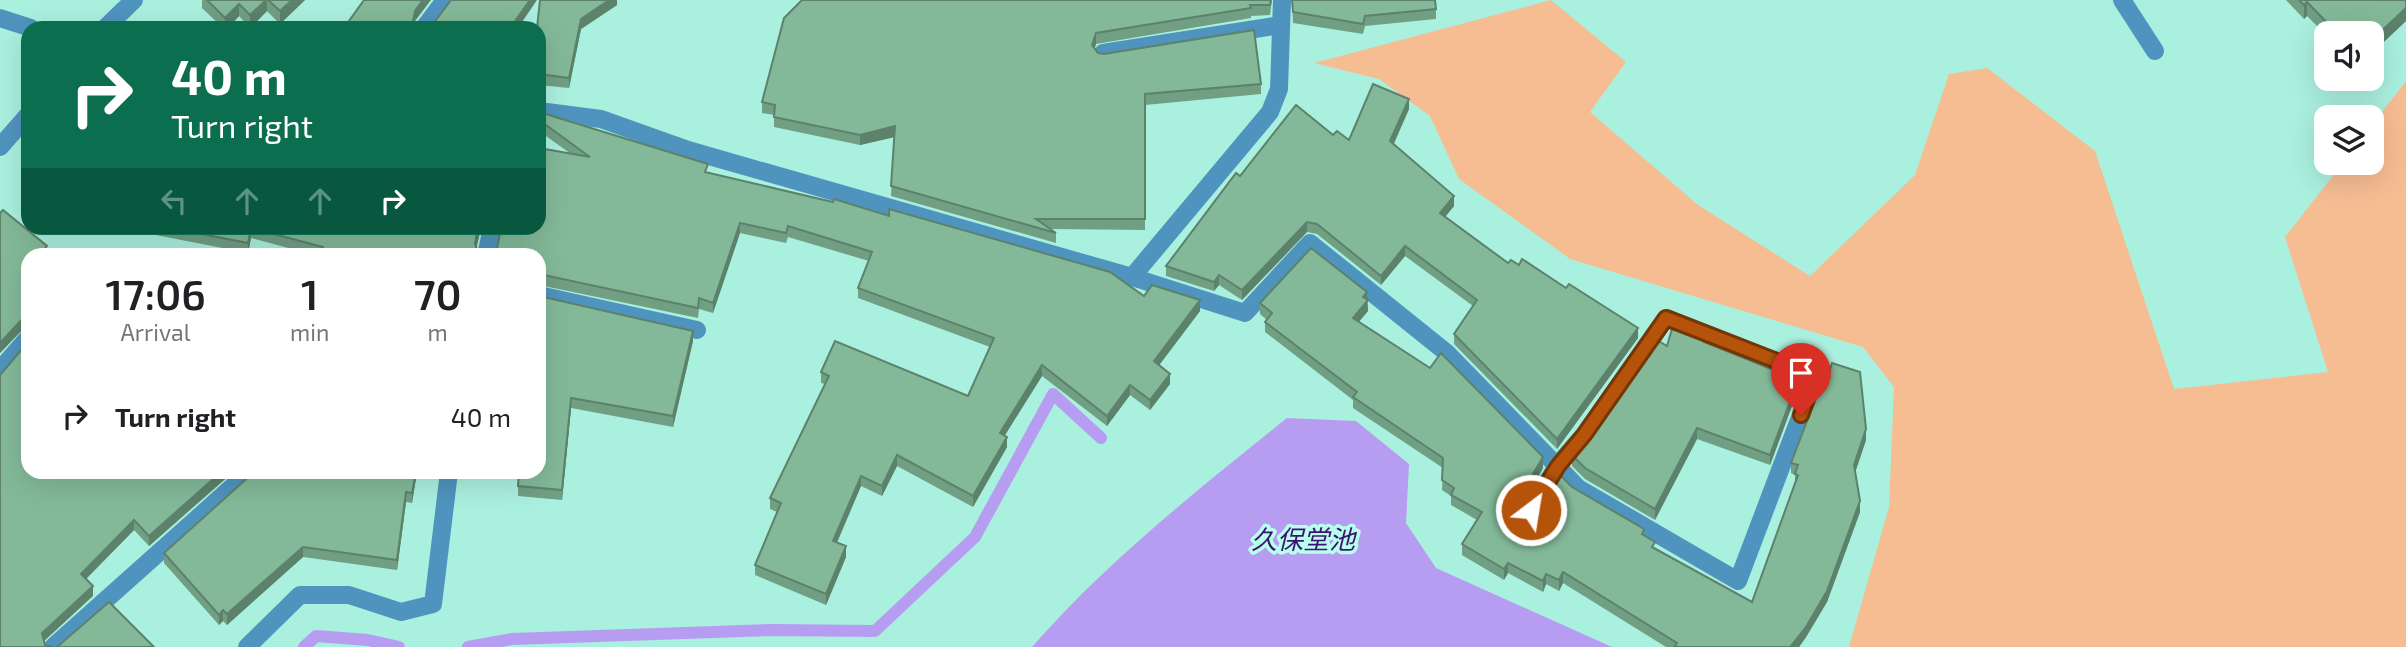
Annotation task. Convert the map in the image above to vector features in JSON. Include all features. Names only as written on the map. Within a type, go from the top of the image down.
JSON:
[{"type":"street","points":[[111,21],[134,0]]},
{"type":"street","points":[[429,21],[445,0]]},
{"type":"street","points":[[1132,277],[1270,112],[1279,89],[1282,0]]},
{"type":"street","points":[[2122,0],[2155,51]]},
{"type":"street","points":[[0,18],[21,25]]},
{"type":"street","points":[[1103,53],[1280,25]]},
{"type":"street","points":[[546,112],[601,119],[688,150],[1132,277],[1245,313],[1310,243],[1447,353],[1558,466],[1578,488],[1738,581],[1810,391],[1805,372],[1666,318],[1584,435],[1558,466],[1531,510]]},
{"type":"street","points":[[0,146],[21,123]]},
{"type":"street","points":[[546,297],[696,330]]},
{"type":"street","points":[[0,370],[21,346]]},
{"type":"street","points":[[52,647],[241,479]]},
{"type":"street","points":[[247,647],[300,595],[349,595],[401,612],[433,604],[448,479]]},
{"type":"shaded area","points":[[1551,0],[1626,62],[1590,112],[1698,205],[1810,276],[1915,175],[1949,74],[1987,68],[2095,151],[2174,389],[2328,372],[2285,237],[2334,175],[2384,175],[2384,109],[2406,81],[2406,647],[1849,647],[1889,507],[1894,387],[1863,347],[1570,259],[1459,179],[1430,116],[1379,79],[1314,63]]},
{"type":"water","name":"久保堂池","points":[[1287,418],[1356,421],[1409,464],[1406,523],[1436,568],[1612,647],[1032,647],[1122,555]]},
{"type":"building","points":[[207,0],[266,0],[250,15],[239,4],[225,18]]},
{"type":"building","points":[[268,0],[292,0],[280,11]]},
{"type":"building","points":[[364,0],[423,0],[415,11],[413,21],[349,21]]},
{"type":"building","points":[[451,0],[530,0],[515,21],[435,21]]},
{"type":"building","points":[[540,0],[609,0],[581,19],[569,78],[546,75],[546,21],[538,21]]},
{"type":"building","points":[[802,0],[1271,0],[1270,5],[1250,5],[1251,8],[1096,33],[1092,45],[1098,53],[1104,54],[1254,30],[1261,84],[1145,94],[1145,219],[1036,219],[1056,233],[891,186],[895,126],[860,135],[774,117],[775,105],[762,102],[784,18]]},
{"type":"building","points":[[1292,0],[1435,0],[1436,9],[1365,16],[1363,24],[1293,12]]},
{"type":"building","points":[[2299,0],[2406,0],[2406,8],[2384,29],[2384,21],[2325,21],[2307,2],[2304,5]]},
{"type":"building","points":[[1373,84],[1409,99],[1390,141],[1454,196],[1440,213],[1508,263],[1511,260],[1519,265],[1522,259],[1566,288],[1569,284],[1638,328],[1557,439],[1454,334],[1477,300],[1405,246],[1381,276],[1317,224],[1307,222],[1242,290],[1219,275],[1214,282],[1166,266],[1236,173],[1240,176],[1296,105],[1333,135],[1337,131],[1349,140]]},
{"type":"building","points":[[546,114],[708,164],[705,172],[833,202],[834,199],[889,216],[889,209],[1110,272],[1144,296],[1152,285],[1200,300],[1154,361],[1170,374],[1150,400],[1130,385],[1107,416],[1042,365],[1000,433],[1007,437],[973,496],[897,455],[882,486],[861,476],[833,541],[846,546],[826,594],[755,565],[781,503],[770,498],[829,376],[821,372],[835,341],[968,396],[994,338],[858,288],[872,252],[788,226],[786,233],[740,223],[713,303],[699,298],[698,308],[546,275],[546,248],[497,248],[500,235],[546,235],[546,149],[590,157],[546,125]]},
{"type":"building","points":[[3,210],[21,225],[21,235],[34,235],[47,246],[21,248],[21,320],[0,343],[0,213]]},
{"type":"building","points":[[207,235],[250,235],[248,243]]},
{"type":"building","points":[[278,235],[477,235],[476,248],[323,247]]},
{"type":"building","points":[[1311,248],[1367,292],[1363,297],[1368,300],[1353,318],[1430,368],[1441,353],[1543,457],[1521,494],[1520,500],[1525,509],[1532,511],[1540,506],[1559,474],[1572,487],[1644,529],[1642,534],[1655,542],[1652,547],[1752,602],[1798,475],[1795,474],[1798,465],[1791,463],[1820,387],[1824,389],[1832,363],[1860,372],[1866,429],[1854,465],[1860,501],[1827,591],[1806,627],[1790,647],[1674,647],[1677,643],[1563,572],[1559,580],[1546,574],[1543,581],[1508,563],[1504,569],[1462,544],[1482,512],[1451,495],[1454,488],[1442,480],[1443,458],[1353,397],[1357,392],[1265,322],[1272,313],[1260,303]]},
{"type":"building","points":[[546,298],[693,331],[673,416],[571,398],[562,490],[518,486],[518,479],[546,479]]},
{"type":"building","points":[[1672,329],[1705,339],[1704,342],[1798,380],[1770,455],[1697,428],[1655,509],[1585,468],[1572,455],[1593,431],[1657,340],[1667,346]]},
{"type":"building","points":[[21,350],[21,479],[213,479],[149,536],[134,520],[81,574],[93,586],[42,633],[45,645],[54,647],[0,647],[0,375]]},
{"type":"building","points":[[246,479],[415,479],[412,493],[406,492],[397,560],[303,547],[227,614],[223,610],[219,615],[164,553]]},
{"type":"building","points":[[109,602],[154,647],[57,647]]},
{"type":"waterway","points":[[468,647],[512,639],[771,630],[875,631],[975,537],[1053,394],[1101,438]]},
{"type":"waterway","points":[[304,647],[316,636],[368,640],[399,647]]},
{"type":"route","points":[[1531,510],[1558,466],[1584,435],[1666,318],[1805,372],[1810,391],[1801,415]]}]
